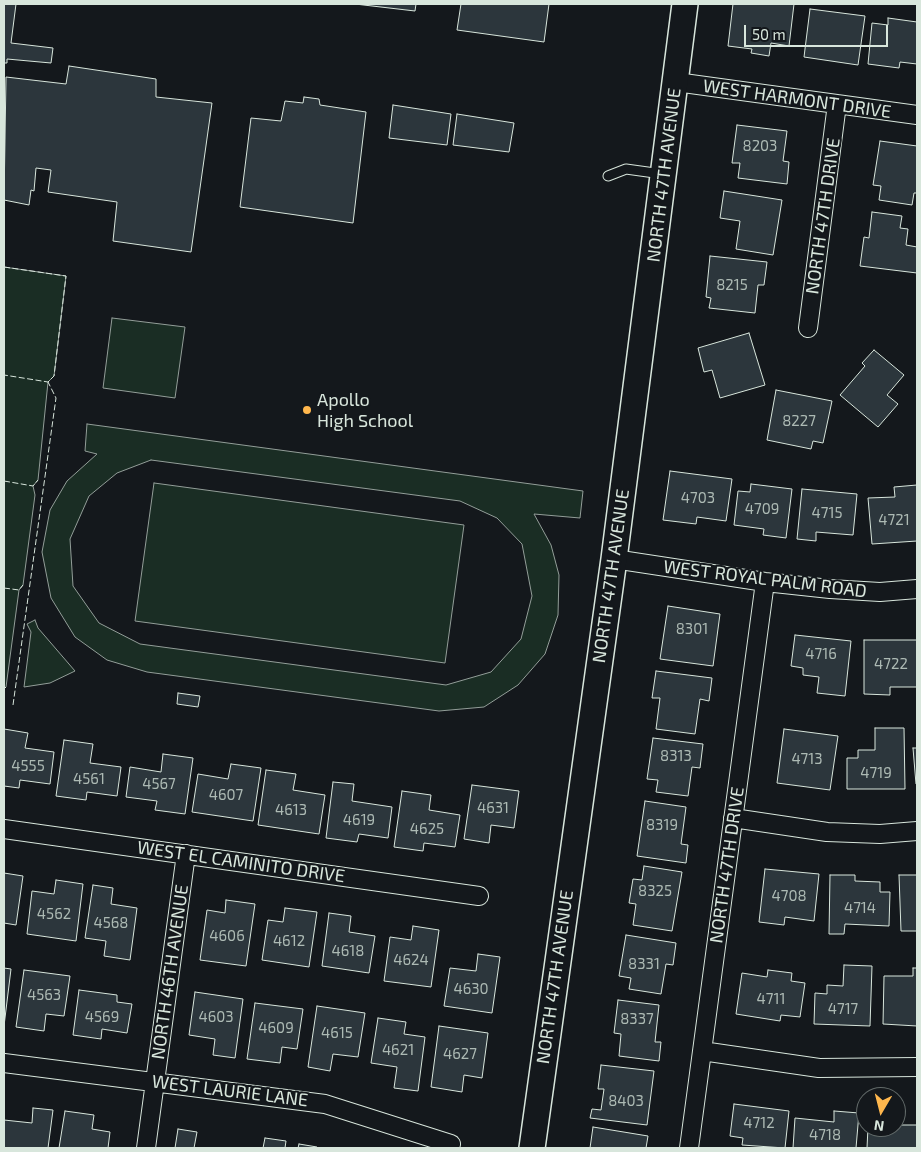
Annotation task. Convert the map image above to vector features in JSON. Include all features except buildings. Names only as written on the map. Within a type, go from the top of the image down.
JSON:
[{"type":"street","name":"NORTH 47TH AVENUE","points":[[532,1148],[614,559],[665,175],[685,4]]},
{"type":"street","name":"WEST HARMONT DRIVE","points":[[676,82],[917,115]]},
{"type":"street","name":"NORTH 47TH DRIVE","points":[[808,328],[838,104]]},
{"type":"street","name":"WEST ROYAL PALM ROAD","points":[[614,559],[765,582],[880,592],[917,589]]},
{"type":"street","name":"NORTH 47TH DRIVE","points":[[689,1148],[765,582]]},
{"type":"street","points":[[733,818],[828,832],[880,834],[917,832]]},
{"type":"street","name":"WEST EL CAMINITO DRIVE","points":[[4,829],[479,896]]},
{"type":"street","name":"NORTH 46TH AVENUE","points":[[146,1148],[186,854]]},
{"type":"street","points":[[702,1051],[819,1068],[917,1067]]},
{"type":"street","name":"WEST LAURIE LANE","points":[[4,1063],[325,1104],[450,1144]]},
{"type":"lane","points":[[608,176],[626,169],[665,175]]},
{"type":"green space","points":[[4,267],[66,276],[54,376],[48,382],[38,480],[33,486],[35,495],[23,585],[19,590],[6,687],[4,689]]},
{"type":"green space","points":[[112,318],[185,327],[175,398],[103,388]]},
{"type":"green space","points":[[87,424],[583,491],[580,518],[534,514],[551,545],[559,575],[558,615],[545,654],[518,685],[484,707],[439,711],[147,672],[107,660],[75,637],[51,598],[42,552],[50,510],[67,481],[97,454],[85,451]],"holes":[[[151,460],[460,501],[497,518],[522,544],[532,596],[521,639],[491,672],[446,685],[140,644],[99,623],[73,586],[70,539],[89,496],[117,473]]]},
{"type":"green space","points":[[154,483],[464,525],[445,663],[135,621]]},
{"type":"green space","points":[[35,620],[38,628],[75,671],[50,683],[24,687],[31,632],[27,624]]},
{"type":"fence","points":[[4,267],[66,276],[54,376],[48,382],[4,375]]},
{"type":"fence","points":[[13,705],[56,398],[48,382]]},
{"type":"fence","points":[[4,481],[33,486],[38,480]]},
{"type":"fence","points":[[4,588],[19,590],[23,585]]},
{"type":"place","name":"Apollo High School","points":[[307,410]]}]
